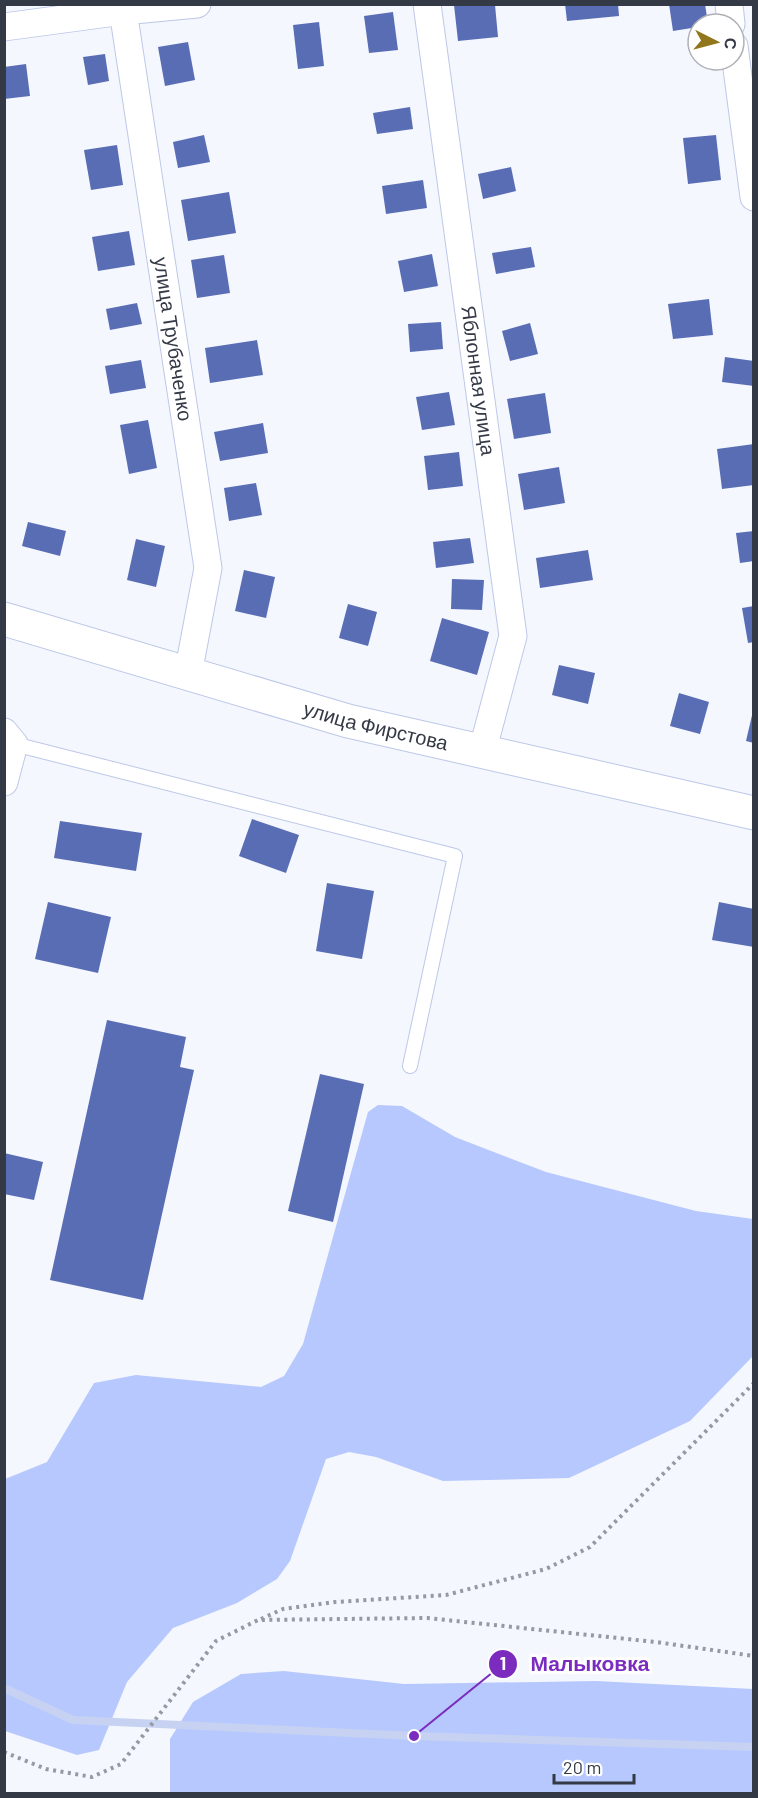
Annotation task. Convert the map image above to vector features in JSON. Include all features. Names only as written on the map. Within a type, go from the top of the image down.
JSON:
[{"type":"main road","name":"улица Фирстова","points":[[4,619],[348,721],[753,813]]},
{"type":"street","points":[[4,27],[122,8],[197,4]]},
{"type":"street","name":"Яблонная улица","points":[[427,4],[513,636],[482,752]]},
{"type":"street","name":"улица Трубаченко","points":[[122,8],[208,568],[188,674]]},
{"type":"street","points":[[737,72],[753,197]]},
{"type":"street","points":[[4,782],[9,738]]},
{"type":"lane","points":[[9,738],[455,855],[410,1066]]},
{"type":"path","points":[[4,1752],[46,1769],[92,1777],[121,1764],[216,1641],[258,1620],[293,1607],[446,1594],[546,1569],[590,1547],[753,1383]]},
{"type":"path","points":[[258,1620],[427,1618],[656,1642],[753,1656]]},
{"type":"shaded area","points":[[378,1105],[402,1106],[455,1137],[546,1172],[696,1211],[753,1219],[753,1356],[690,1421],[569,1478],[443,1481],[376,1457],[349,1452],[326,1459],[290,1561],[277,1579],[237,1603],[173,1628],[127,1682],[99,1750],[77,1755],[5,1731],[5,1479],[47,1462],[94,1383],[136,1375],[261,1387],[284,1376],[303,1344],[368,1112]]},
{"type":"shaded area","points":[[284,1671],[404,1684],[596,1681],[753,1689],[753,1793],[170,1793],[170,1739],[193,1702],[241,1674]]},
{"type":"building","points":[[565,4],[618,4],[619,16],[567,21]]},
{"type":"building","points":[[669,4],[705,4],[706,12],[686,12],[686,29],[673,31]]},
{"type":"building","points":[[454,5],[495,5],[498,37],[458,41]]},
{"type":"building","points":[[393,12],[398,50],[369,53],[364,16]]},
{"type":"building","points":[[319,22],[324,66],[298,69],[293,25]]},
{"type":"building","points":[[188,42],[195,80],[165,86],[158,47]]},
{"type":"building","points":[[105,54],[109,81],[88,85],[83,57]]},
{"type":"building","points":[[26,64],[30,96],[4,99],[4,67]]},
{"type":"building","points":[[410,107],[413,129],[377,134],[373,113]]},
{"type":"building","points":[[204,135],[210,162],[178,168],[173,142]]},
{"type":"building","points":[[716,135],[721,180],[688,184],[683,138]]},
{"type":"building","points":[[117,145],[123,185],[91,190],[84,150]]},
{"type":"building","points":[[511,167],[516,191],[483,199],[478,174]]},
{"type":"building","points":[[423,180],[427,208],[386,214],[382,186]]},
{"type":"building","points":[[229,192],[236,233],[188,241],[181,200]]},
{"type":"building","points":[[129,231],[135,265],[98,271],[92,237]]},
{"type":"building","points":[[531,247],[535,267],[496,274],[492,253]]},
{"type":"building","points":[[432,254],[438,286],[404,292],[398,261]]},
{"type":"building","points":[[224,255],[230,293],[197,298],[191,260]]},
{"type":"building","points":[[709,299],[713,335],[673,339],[668,304]]},
{"type":"building","points":[[137,303],[142,324],[110,330],[106,309]]},
{"type":"building","points":[[441,322],[443,349],[410,352],[408,324]]},
{"type":"building","points":[[530,323],[538,354],[510,361],[502,331]]},
{"type":"building","points":[[257,340],[263,375],[210,383],[205,348]]},
{"type":"building","points":[[725,357],[754,361],[754,386],[722,382]]},
{"type":"building","points":[[141,360],[146,388],[110,394],[105,366]]},
{"type":"building","points":[[449,392],[455,425],[422,430],[416,397]]},
{"type":"building","points":[[545,393],[551,433],[514,439],[507,399]]},
{"type":"building","points":[[148,420],[157,468],[129,474],[120,425]]},
{"type":"building","points":[[263,423],[268,453],[220,461],[214,432]]},
{"type":"building","points":[[754,444],[754,485],[722,489],[717,449]]},
{"type":"building","points":[[459,452],[463,486],[428,490],[424,456]]},
{"type":"building","points":[[559,467],[565,503],[524,510],[518,474]]},
{"type":"building","points":[[256,483],[262,515],[229,521],[224,488]]},
{"type":"building","points":[[28,522],[66,531],[60,556],[22,546]]},
{"type":"building","points":[[754,531],[754,561],[740,563],[736,533]]},
{"type":"building","points":[[470,538],[474,563],[436,568],[433,542]]},
{"type":"building","points":[[136,539],[165,546],[156,587],[127,580]]},
{"type":"building","points":[[588,550],[593,580],[540,588],[536,558]]},
{"type":"building","points":[[244,570],[275,577],[266,618],[235,611]]},
{"type":"building","points":[[452,579],[484,580],[482,610],[451,609]]},
{"type":"building","points":[[348,604],[377,612],[368,646],[339,638]]},
{"type":"building","points":[[754,606],[754,642],[748,643],[742,608]]},
{"type":"building","points":[[442,618],[489,632],[477,675],[430,661]]},
{"type":"building","points":[[559,665],[595,673],[588,704],[552,695]]},
{"type":"building","points":[[679,693],[709,702],[700,734],[670,726]]},
{"type":"building","points":[[754,711],[754,743],[746,741]]},
{"type":"building","points":[[252,819],[299,835],[286,873],[239,856]]},
{"type":"building","points":[[60,821],[142,833],[136,871],[54,858]]},
{"type":"building","points":[[327,883],[374,891],[362,959],[316,951]]},
{"type":"building","points":[[48,902],[111,917],[98,973],[35,959]]},
{"type":"building","points":[[719,902],[754,909],[754,947],[712,940]]},
{"type":"building","points":[[107,1020],[186,1037],[180,1067],[194,1070],[143,1300],[50,1280]]},
{"type":"building","points":[[320,1074],[364,1084],[333,1222],[288,1211]]},
{"type":"building","points":[[4,1153],[43,1162],[34,1200],[4,1194]]},
{"type":"waterway","points":[[4,1688],[73,1720],[414,1736],[754,1747]]},
{"type":"place","name":"Малыковка","points":[[414,1736]]}]
